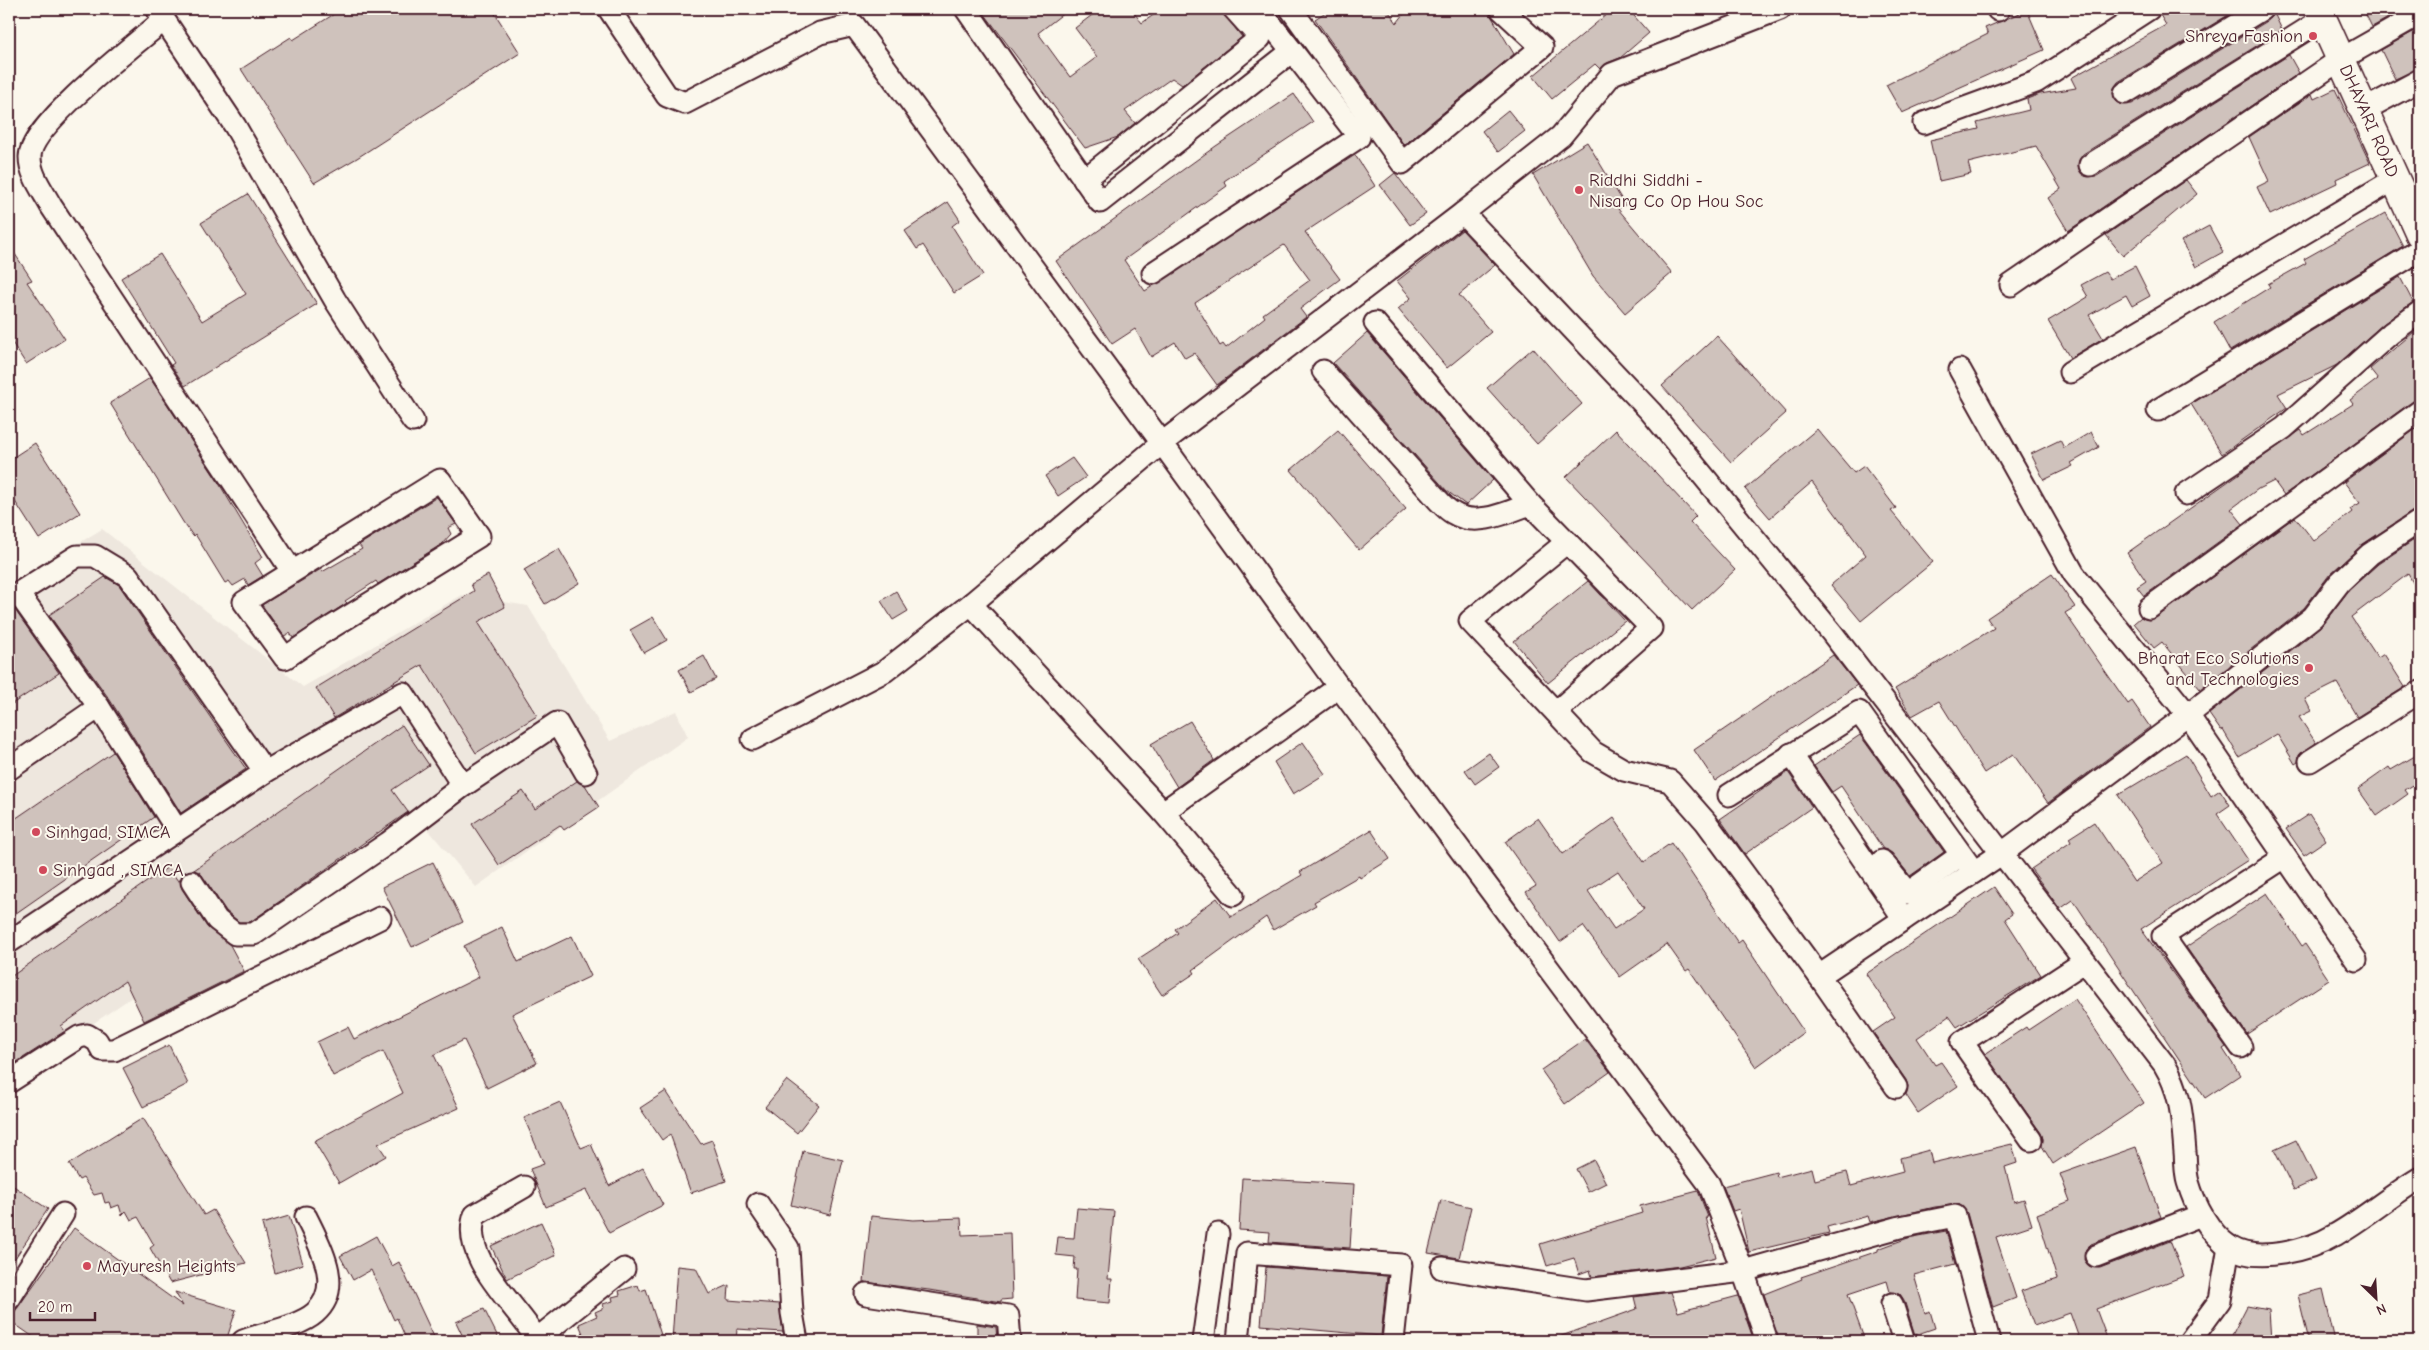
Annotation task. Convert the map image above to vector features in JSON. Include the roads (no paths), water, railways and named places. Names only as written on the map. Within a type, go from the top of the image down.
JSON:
[{"type":"main road","name":"DHAYARI ROAD","points":[[2323,13],[2364,110],[2417,219]]},
{"type":"street","points":[[609,9],[667,96],[686,103],[820,33],[854,25],[1339,687],[1709,1184],[1743,1271],[1767,1341]]},
{"type":"street","points":[[966,9],[1100,202],[1292,52]]},
{"type":"street","points":[[1084,180],[1260,38],[1234,9]]},
{"type":"street","points":[[1153,273],[1359,137],[1259,9]]},
{"type":"street","points":[[1291,9],[1402,163],[1542,47],[1501,9]]},
{"type":"street","points":[[753,739],[885,671],[971,604],[1162,444],[1464,213],[1561,136],[1612,74],[1780,9]]},
{"type":"street","points":[[1924,123],[2036,82],[2149,9]]},
{"type":"street","points":[[2125,93],[2262,9]]},
{"type":"street","points":[[2090,165],[2323,13]]},
{"type":"street","points":[[292,571],[51,206],[33,174],[30,156],[38,139],[67,103],[161,14],[235,126],[335,300],[412,421]]},
{"type":"street","points":[[2010,285],[2341,59],[2420,14]]},
{"type":"street","points":[[2364,110],[2420,80]]},
{"type":"street","points":[[2070,372],[2396,179]]},
{"type":"street","points":[[1464,213],[1651,412],[1832,633],[2164,1064],[2174,1082],[2181,1101],[2187,1180],[2200,1216],[2229,1246],[2237,1250],[2264,1255],[2304,1250],[2334,1236],[2420,1178]]},
{"type":"street","points":[[2158,410],[2420,250]]},
{"type":"street","points":[[2186,494],[2284,428],[2391,333],[2420,312]]},
{"type":"street","points":[[1375,323],[1530,504],[1651,628],[1556,712]]},
{"type":"street","points":[[1960,370],[2074,574],[2188,715],[2356,960]]},
{"type":"street","points":[[1323,371],[1438,500],[1454,514],[1469,519],[1492,518],[1530,504]]},
{"type":"street","points":[[2149,608],[2420,410]]},
{"type":"street","points":[[440,480],[479,536],[285,658],[244,602],[292,571],[440,480]]},
{"type":"street","points":[[1819,976],[2002,854],[2188,715],[2313,617],[2340,582],[2370,554],[2420,521]]},
{"type":"street","points":[[1567,542],[1470,621],[1593,752],[1624,770],[1670,781],[1706,822],[1819,976],[1896,1087]]},
{"type":"street","points":[[177,830],[99,707],[13,596],[77,556],[95,556],[128,576],[265,772]]},
{"type":"street","points":[[971,604],[1163,812],[1233,896]]},
{"type":"street","points":[[1163,812],[1339,687]]},
{"type":"street","points":[[2310,761],[2420,692]]},
{"type":"street","points":[[9,942],[265,772],[403,693],[463,786]]},
{"type":"street","points":[[9,769],[99,707]]},
{"type":"street","points":[[1729,795],[1859,712],[1974,872]]},
{"type":"street","points":[[192,882],[217,920],[235,934],[254,934],[388,843],[463,786],[557,723],[586,773]]},
{"type":"street","points":[[1792,754],[1904,919]]},
{"type":"street","points":[[1882,861],[1908,894],[1961,855]]},
{"type":"street","points":[[2241,1047],[2163,936],[2285,858]]},
{"type":"street","points":[[9,1082],[79,1037],[87,1035],[96,1041],[102,1050],[114,1050],[380,918]]},
{"type":"street","points":[[2030,1140],[1962,1042],[2084,962]]},
{"type":"street","points":[[524,1187],[475,1215],[470,1228],[473,1247],[487,1270],[538,1340],[624,1269]]},
{"type":"street","points":[[758,1204],[788,1248],[792,1313],[797,1341]]},
{"type":"street","points":[[9,1299],[63,1214]]},
{"type":"street","points":[[1442,1268],[1586,1290],[1743,1271],[1900,1227],[1955,1216],[1988,1341]]},
{"type":"street","points":[[2096,1256],[2200,1216]]},
{"type":"street","points":[[243,1341],[316,1313],[324,1299],[329,1282],[326,1261],[306,1217]]},
{"type":"street","points":[[1203,1341],[1218,1234]]},
{"type":"street","points":[[2190,1341],[2220,1300],[2229,1246]]},
{"type":"street","points":[[1238,1341],[1247,1253],[1401,1265],[1393,1341]]},
{"type":"street","points":[[866,1294],[1008,1316],[1010,1341]]},
{"type":"street","points":[[1892,1304],[1904,1341]]},
{"type":"place","name":"Shreya Fashion","points":[[2313,36]]},
{"type":"place","name":"Riddhi Siddhi - Nisarg Co Op Hou Soc","points":[[1579,190]]},
{"type":"place","name":"Bharat Eco Solutions and Technologies","points":[[2309,668]]},
{"type":"place","name":"Sinhgad, SIMCA","points":[[36,832]]},
{"type":"place","name":"Sinhgad , SIMCA","points":[[43,870]]},
{"type":"place","name":"Mayuresh Heights","points":[[87,1266]]}]
